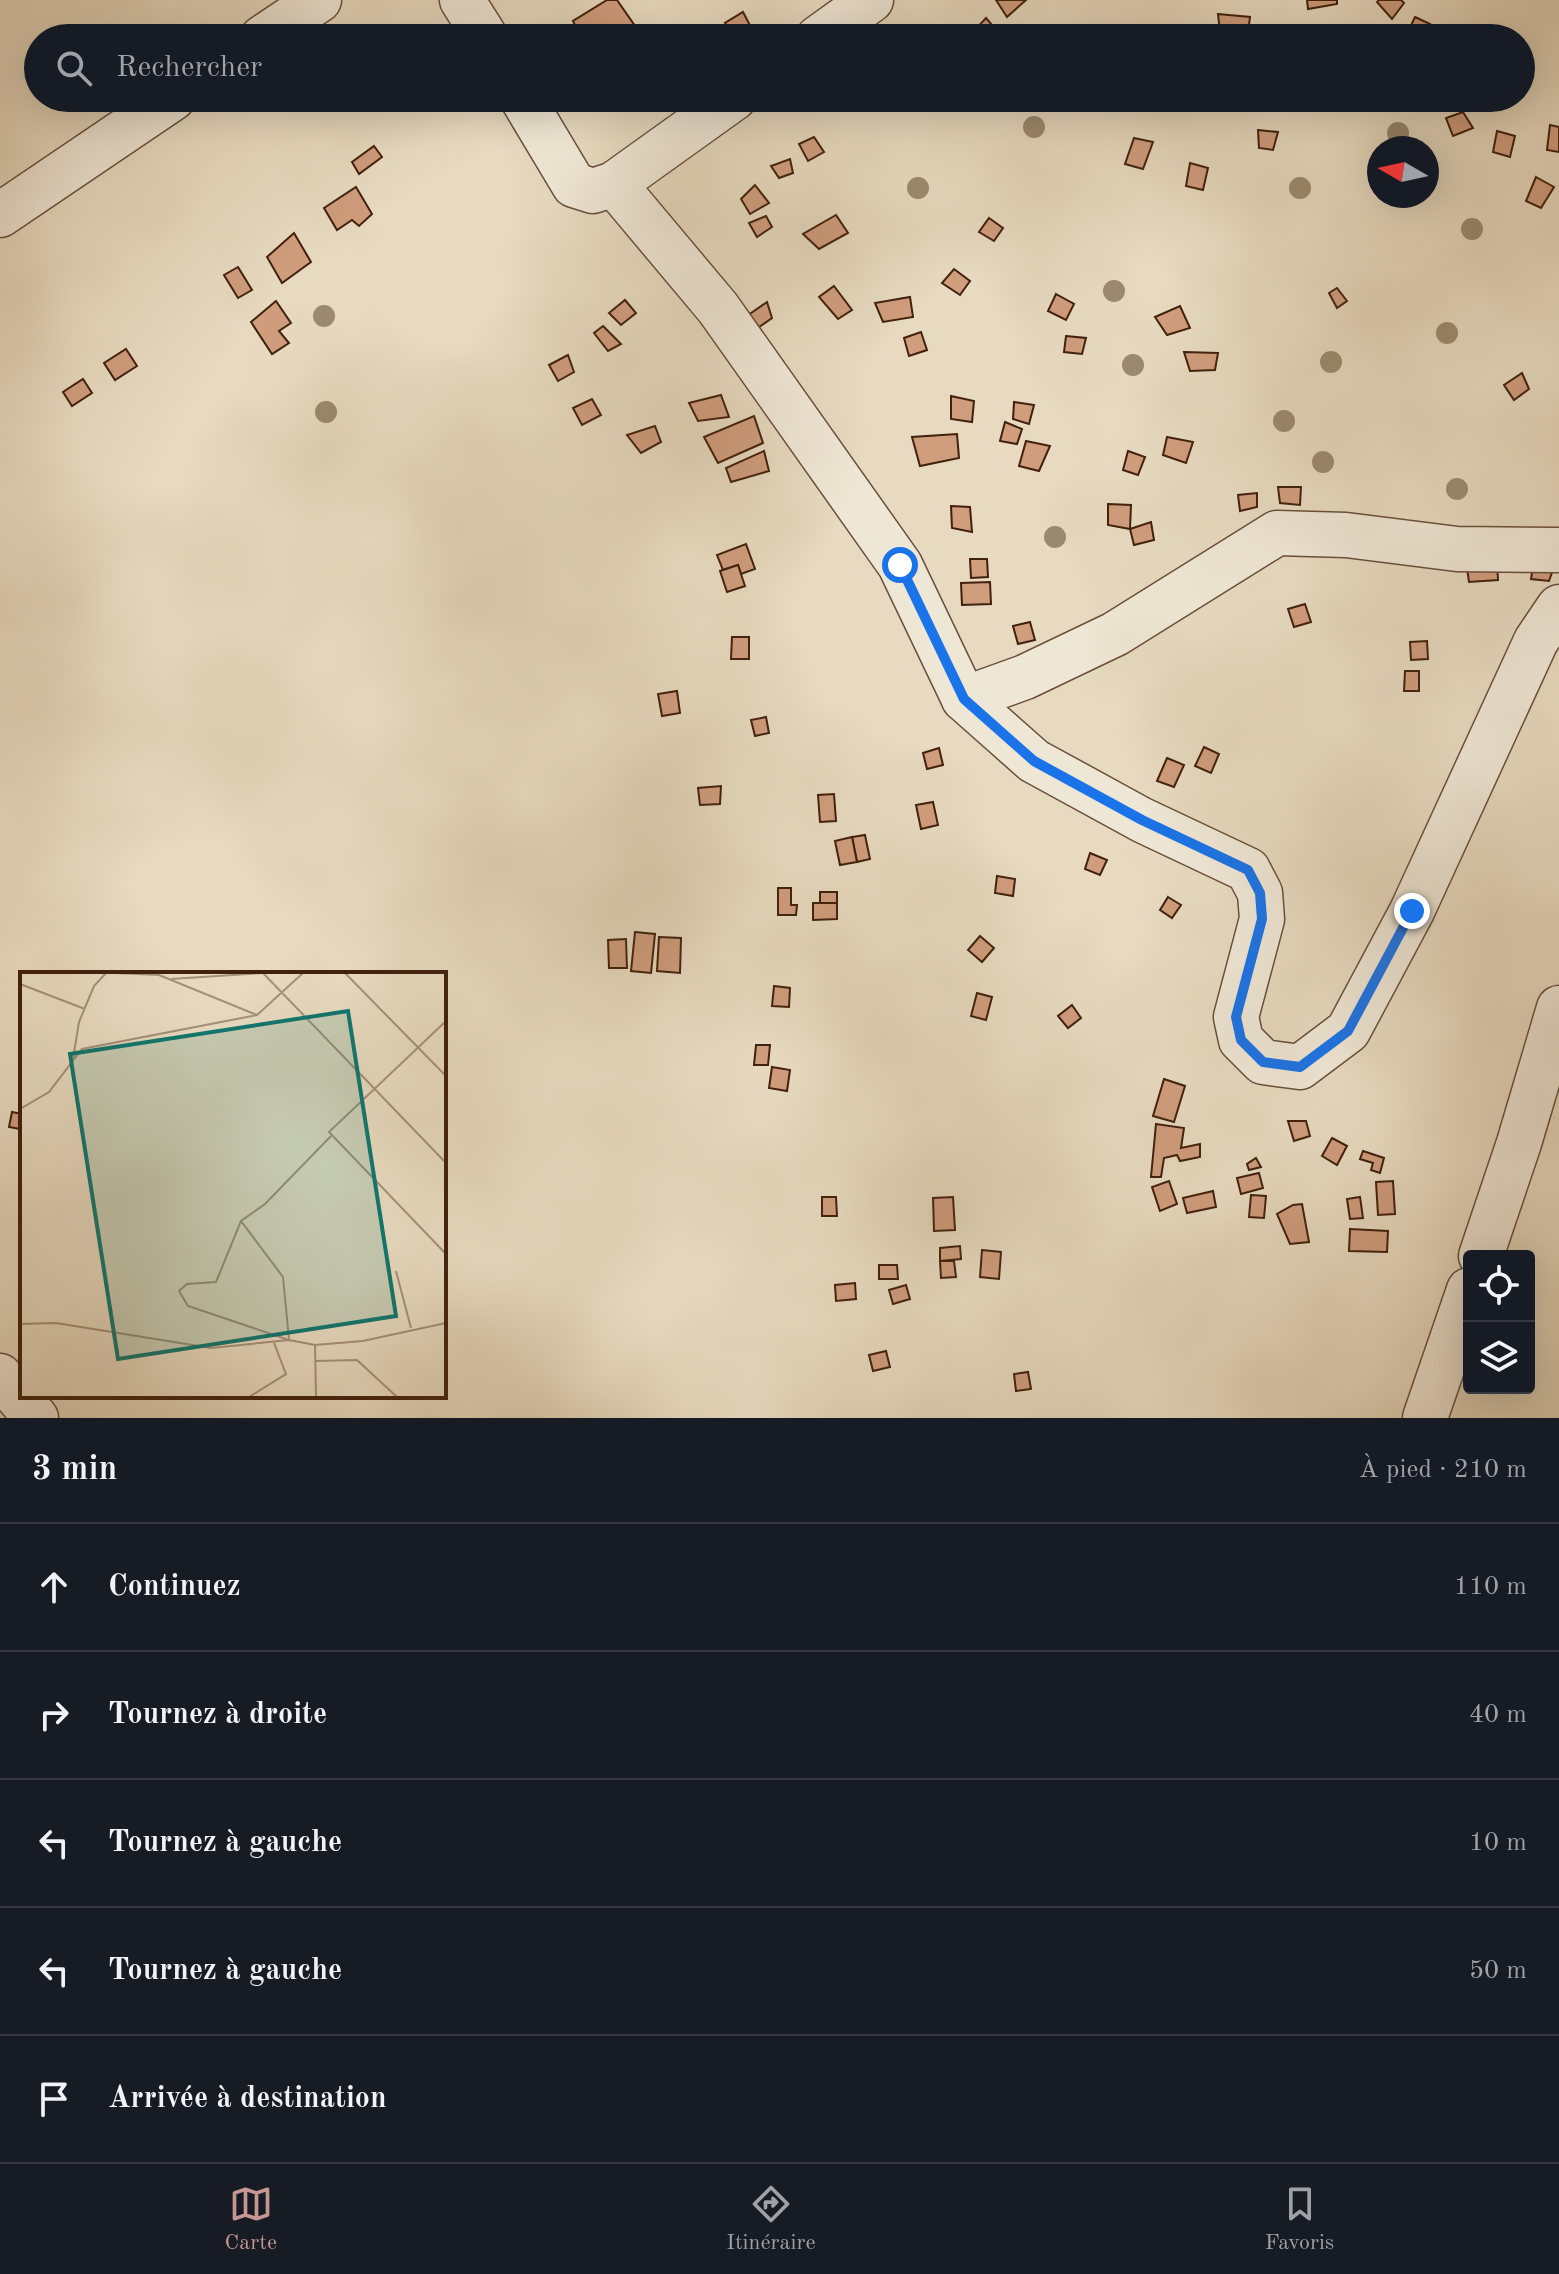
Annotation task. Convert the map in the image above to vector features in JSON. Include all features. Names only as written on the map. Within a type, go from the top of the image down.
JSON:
[{"type":"street","points":[[283,24],[319,0]]},
{"type":"street","points":[[462,0],[477,24]]},
{"type":"street","points":[[838,24],[871,0]]},
{"type":"street","points":[[0,215],[152,112]]},
{"type":"street","points":[[530,112],[574,185],[593,191],[614,184],[714,112]]},
{"type":"street","points":[[614,184],[718,308],[900,565],[964,699],[1034,761],[1142,820],[1248,870],[1260,893],[1262,919],[1236,1017],[1241,1040],[1263,1062],[1300,1067],[1348,1031],[1412,911],[1536,641],[1559,607]]},
{"type":"street","points":[[964,699],[1025,677],[1115,634],[1277,533],[1346,535],[1457,549],[1559,550]]},
{"type":"street","points":[[1483,1250],[1559,1008]]},
{"type":"street","points":[[1425,1418],[1463,1307]]},
{"type":"building","points":[[607,0],[617,0],[634,24],[574,24],[573,21]]},
{"type":"building","points":[[996,0],[1026,0],[1007,17]]},
{"type":"building","points":[[1307,0],[1337,0],[1337,4],[1308,9]]},
{"type":"building","points":[[1401,0],[1404,3],[1392,19],[1377,2]]},
{"type":"building","points":[[743,12],[749,24],[725,24]]},
{"type":"building","points":[[1218,14],[1250,17],[1249,24],[1219,24]]},
{"type":"building","points":[[1415,17],[1430,24],[1412,24]]},
{"type":"building","points":[[1463,112],[1473,128],[1453,136],[1446,118]]},
{"type":"building","points":[[1550,125],[1559,127],[1559,152],[1547,150]]},
{"type":"building","points":[[1258,130],[1278,132],[1273,150],[1259,148]]},
{"type":"building","points":[[1497,131],[1515,136],[1510,157],[1493,152]]},
{"type":"building","points":[[814,137],[824,152],[808,161],[799,144]]},
{"type":"building","points":[[1134,138],[1153,142],[1143,169],[1125,164]]},
{"type":"building","points":[[374,146],[382,157],[359,174],[352,162]]},
{"type":"building","points":[[790,159],[793,173],[779,178],[771,166]]},
{"type":"building","points":[[1190,163],[1208,168],[1203,190],[1186,186]]},
{"type":"building","points":[[1536,177],[1554,187],[1541,208],[1526,201]]},
{"type":"building","points":[[755,185],[769,203],[750,214],[741,199]]},
{"type":"building","points":[[356,187],[372,214],[359,226],[352,220],[337,230],[324,208]]},
{"type":"building","points":[[836,215],[848,233],[819,249],[803,234]]},
{"type":"building","points":[[766,216],[772,227],[757,237],[749,223]]},
{"type":"building","points":[[989,218],[1003,228],[994,241],[979,232]]},
{"type":"building","points":[[294,233],[311,262],[282,283],[267,257]]},
{"type":"building","points":[[238,267],[252,290],[238,298],[224,275]]},
{"type":"building","points":[[954,269],[970,281],[960,295],[942,283]]},
{"type":"building","points":[[834,286],[852,310],[838,319],[819,297]]},
{"type":"building","points":[[1337,288],[1347,301],[1337,308],[1329,293]]},
{"type":"building","points":[[1056,294],[1074,304],[1066,320],[1048,311]]},
{"type":"building","points":[[910,297],[913,317],[883,322],[875,303]]},
{"type":"building","points":[[625,300],[636,313],[621,325],[609,313]]},
{"type":"building","points":[[276,301],[291,323],[279,331],[289,343],[272,354],[251,322]]},
{"type":"building","points":[[767,302],[772,318],[752,332],[744,318]]},
{"type":"building","points":[[1180,306],[1190,328],[1167,335],[1155,317]]},
{"type":"building","points":[[603,326],[621,344],[608,351],[594,333]]},
{"type":"building","points":[[921,332],[927,350],[909,356],[904,338]]},
{"type":"building","points":[[1066,336],[1086,338],[1082,354],[1064,352]]},
{"type":"building","points":[[126,349],[137,366],[115,380],[104,363]]},
{"type":"building","points":[[1184,352],[1218,353],[1215,370],[1190,371]]},
{"type":"building","points":[[568,355],[574,372],[558,381],[549,365]]},
{"type":"building","points":[[1522,373],[1529,389],[1514,400],[1504,385]]},
{"type":"building","points":[[83,379],[92,393],[72,406],[63,392]]},
{"type":"building","points":[[721,395],[729,417],[698,421],[689,403]]},
{"type":"building","points":[[951,396],[974,401],[972,422],[951,419]]},
{"type":"building","points":[[592,399],[601,415],[582,425],[573,408]]},
{"type":"building","points":[[1014,402],[1034,405],[1029,424],[1013,419]]},
{"type":"building","points":[[754,416],[763,443],[718,463],[704,437]]},
{"type":"building","points":[[1005,422],[1022,429],[1017,444],[1000,441]]},
{"type":"building","points":[[655,426],[661,442],[641,453],[627,435]]},
{"type":"building","points":[[957,434],[959,458],[920,466],[912,437]]},
{"type":"building","points":[[1167,437],[1193,442],[1186,463],[1163,455]]},
{"type":"building","points":[[1026,441],[1050,446],[1039,471],[1019,466]]},
{"type":"building","points":[[764,451],[769,471],[731,482],[726,468]]},
{"type":"building","points":[[1128,451],[1145,457],[1138,475],[1123,470]]},
{"type":"building","points":[[1278,487],[1301,487],[1300,505],[1280,503]]},
{"type":"building","points":[[1257,493],[1257,507],[1240,511],[1238,495]]},
{"type":"building","points":[[1108,504],[1131,505],[1130,529],[1108,525]]},
{"type":"building","points":[[951,506],[970,507],[972,532],[952,528]]},
{"type":"building","points":[[1151,522],[1154,540],[1134,545],[1130,529]]},
{"type":"building","points":[[746,544],[755,569],[741,574],[738,565],[723,570],[717,555]]},
{"type":"building","points":[[970,559],[987,559],[988,577],[971,578]]},
{"type":"building","points":[[1534,560],[1555,564],[1549,581],[1531,579]]},
{"type":"building","points":[[1497,561],[1498,580],[1469,582],[1466,562]]},
{"type":"building","points":[[738,565],[745,586],[727,592],[720,571]]},
{"type":"building","points":[[990,582],[991,604],[962,605],[961,583]]},
{"type":"building","points":[[1305,604],[1311,622],[1294,627],[1288,609]]},
{"type":"building","points":[[1030,622],[1035,640],[1018,644],[1013,626]]},
{"type":"building","points":[[732,637],[749,637],[749,659],[731,659]]},
{"type":"building","points":[[1427,641],[1428,659],[1411,660],[1410,642]]},
{"type":"building","points":[[1405,671],[1419,671],[1419,691],[1404,691]]},
{"type":"building","points":[[677,691],[680,713],[662,716],[658,694]]},
{"type":"building","points":[[766,717],[769,733],[755,736],[751,720]]},
{"type":"building","points":[[1204,747],[1219,754],[1211,773],[1195,766]]},
{"type":"building","points":[[939,748],[943,765],[927,769],[923,753]]},
{"type":"building","points":[[1167,758],[1184,765],[1174,787],[1157,781]]},
{"type":"building","points":[[721,786],[720,804],[700,805],[698,788]]},
{"type":"building","points":[[834,794],[836,821],[820,822],[818,795]]},
{"type":"building","points":[[933,802],[938,825],[921,829],[916,805]]},
{"type":"building","points":[[865,835],[870,859],[857,862],[852,837]]},
{"type":"building","points":[[852,837],[857,862],[840,865],[835,841]]},
{"type":"building","points":[[1090,853],[1107,860],[1100,875],[1085,869]]},
{"type":"building","points":[[997,876],[1015,879],[1013,896],[995,893]]},
{"type":"building","points":[[778,888],[791,888],[791,905],[797,905],[796,915],[778,915]]},
{"type":"building","points":[[820,892],[837,892],[837,903],[820,903]]},
{"type":"building","points":[[1168,897],[1181,905],[1172,918],[1160,910]]},
{"type":"building","points":[[813,903],[837,903],[837,919],[813,920]]},
{"type":"building","points":[[635,932],[655,934],[651,973],[631,971]]},
{"type":"building","points":[[980,936],[994,948],[982,962],[968,950]]},
{"type":"building","points":[[659,937],[681,938],[680,973],[657,971]]},
{"type":"building","points":[[626,939],[627,968],[609,968],[608,940]]},
{"type":"building","points":[[774,986],[790,988],[789,1007],[772,1006]]},
{"type":"building","points":[[977,993],[992,997],[986,1020],[971,1016]]},
{"type":"building","points":[[1072,1005],[1081,1018],[1068,1028],[1058,1016]]},
{"type":"building","points":[[756,1045],[770,1045],[768,1065],[754,1065]]},
{"type":"building","points":[[772,1067],[790,1070],[787,1091],[769,1088]]},
{"type":"building","points":[[1164,1079],[1185,1086],[1174,1122],[1153,1116]]},
{"type":"building","points":[[12,1112],[20,1114],[20,1129],[9,1127]]},
{"type":"building","points":[[1288,1121],[1306,1121],[1310,1136],[1294,1141]]},
{"type":"building","points":[[1156,1124],[1184,1128],[1181,1148],[1200,1144],[1200,1157],[1180,1161],[1177,1155],[1164,1158],[1161,1177],[1151,1177]]},
{"type":"building","points":[[1332,1138],[1347,1146],[1337,1165],[1322,1156]]},
{"type":"building","points":[[1363,1151],[1384,1158],[1380,1173],[1371,1170],[1373,1163],[1360,1159]]},
{"type":"building","points":[[1256,1158],[1261,1167],[1249,1170],[1247,1164]]},
{"type":"building","points":[[1259,1173],[1263,1188],[1241,1194],[1237,1178]]},
{"type":"building","points":[[1169,1181],[1177,1204],[1160,1211],[1152,1187]]},
{"type":"building","points":[[1393,1181],[1395,1214],[1378,1215],[1376,1182]]},
{"type":"building","points":[[1213,1191],[1216,1207],[1187,1213],[1183,1198]]},
{"type":"building","points":[[1251,1195],[1266,1196],[1264,1218],[1249,1217]]},
{"type":"building","points":[[822,1197],[836,1197],[837,1216],[822,1216]]},
{"type":"building","points":[[953,1197],[955,1230],[934,1231],[933,1198]]},
{"type":"building","points":[[1360,1197],[1363,1218],[1350,1219],[1347,1199]]},
{"type":"building","points":[[1302,1204],[1309,1242],[1290,1244],[1277,1214],[1293,1205]]},
{"type":"building","points":[[1350,1229],[1388,1231],[1387,1252],[1349,1251]]},
{"type":"building","points":[[960,1246],[961,1259],[940,1261],[940,1248]]},
{"type":"building","points":[[982,1250],[1001,1252],[999,1279],[980,1277]]},
{"type":"building","points":[[940,1261],[954,1261],[956,1277],[941,1278]]},
{"type":"building","points":[[879,1265],[897,1265],[898,1279],[879,1279]]},
{"type":"building","points":[[855,1283],[856,1299],[836,1301],[835,1285]]},
{"type":"building","points":[[906,1285],[910,1299],[893,1304],[889,1290]]},
{"type":"building","points":[[886,1351],[890,1367],[873,1371],[869,1355]]},
{"type":"building","points":[[1028,1372],[1031,1389],[1016,1391],[1014,1374]]},
{"type":"route","points":[[900,565],[964,699],[1034,761],[1142,820],[1248,870],[1260,893],[1262,919],[1236,1017],[1241,1040],[1263,1062],[1300,1067],[1348,1031],[1412,911]]}]
